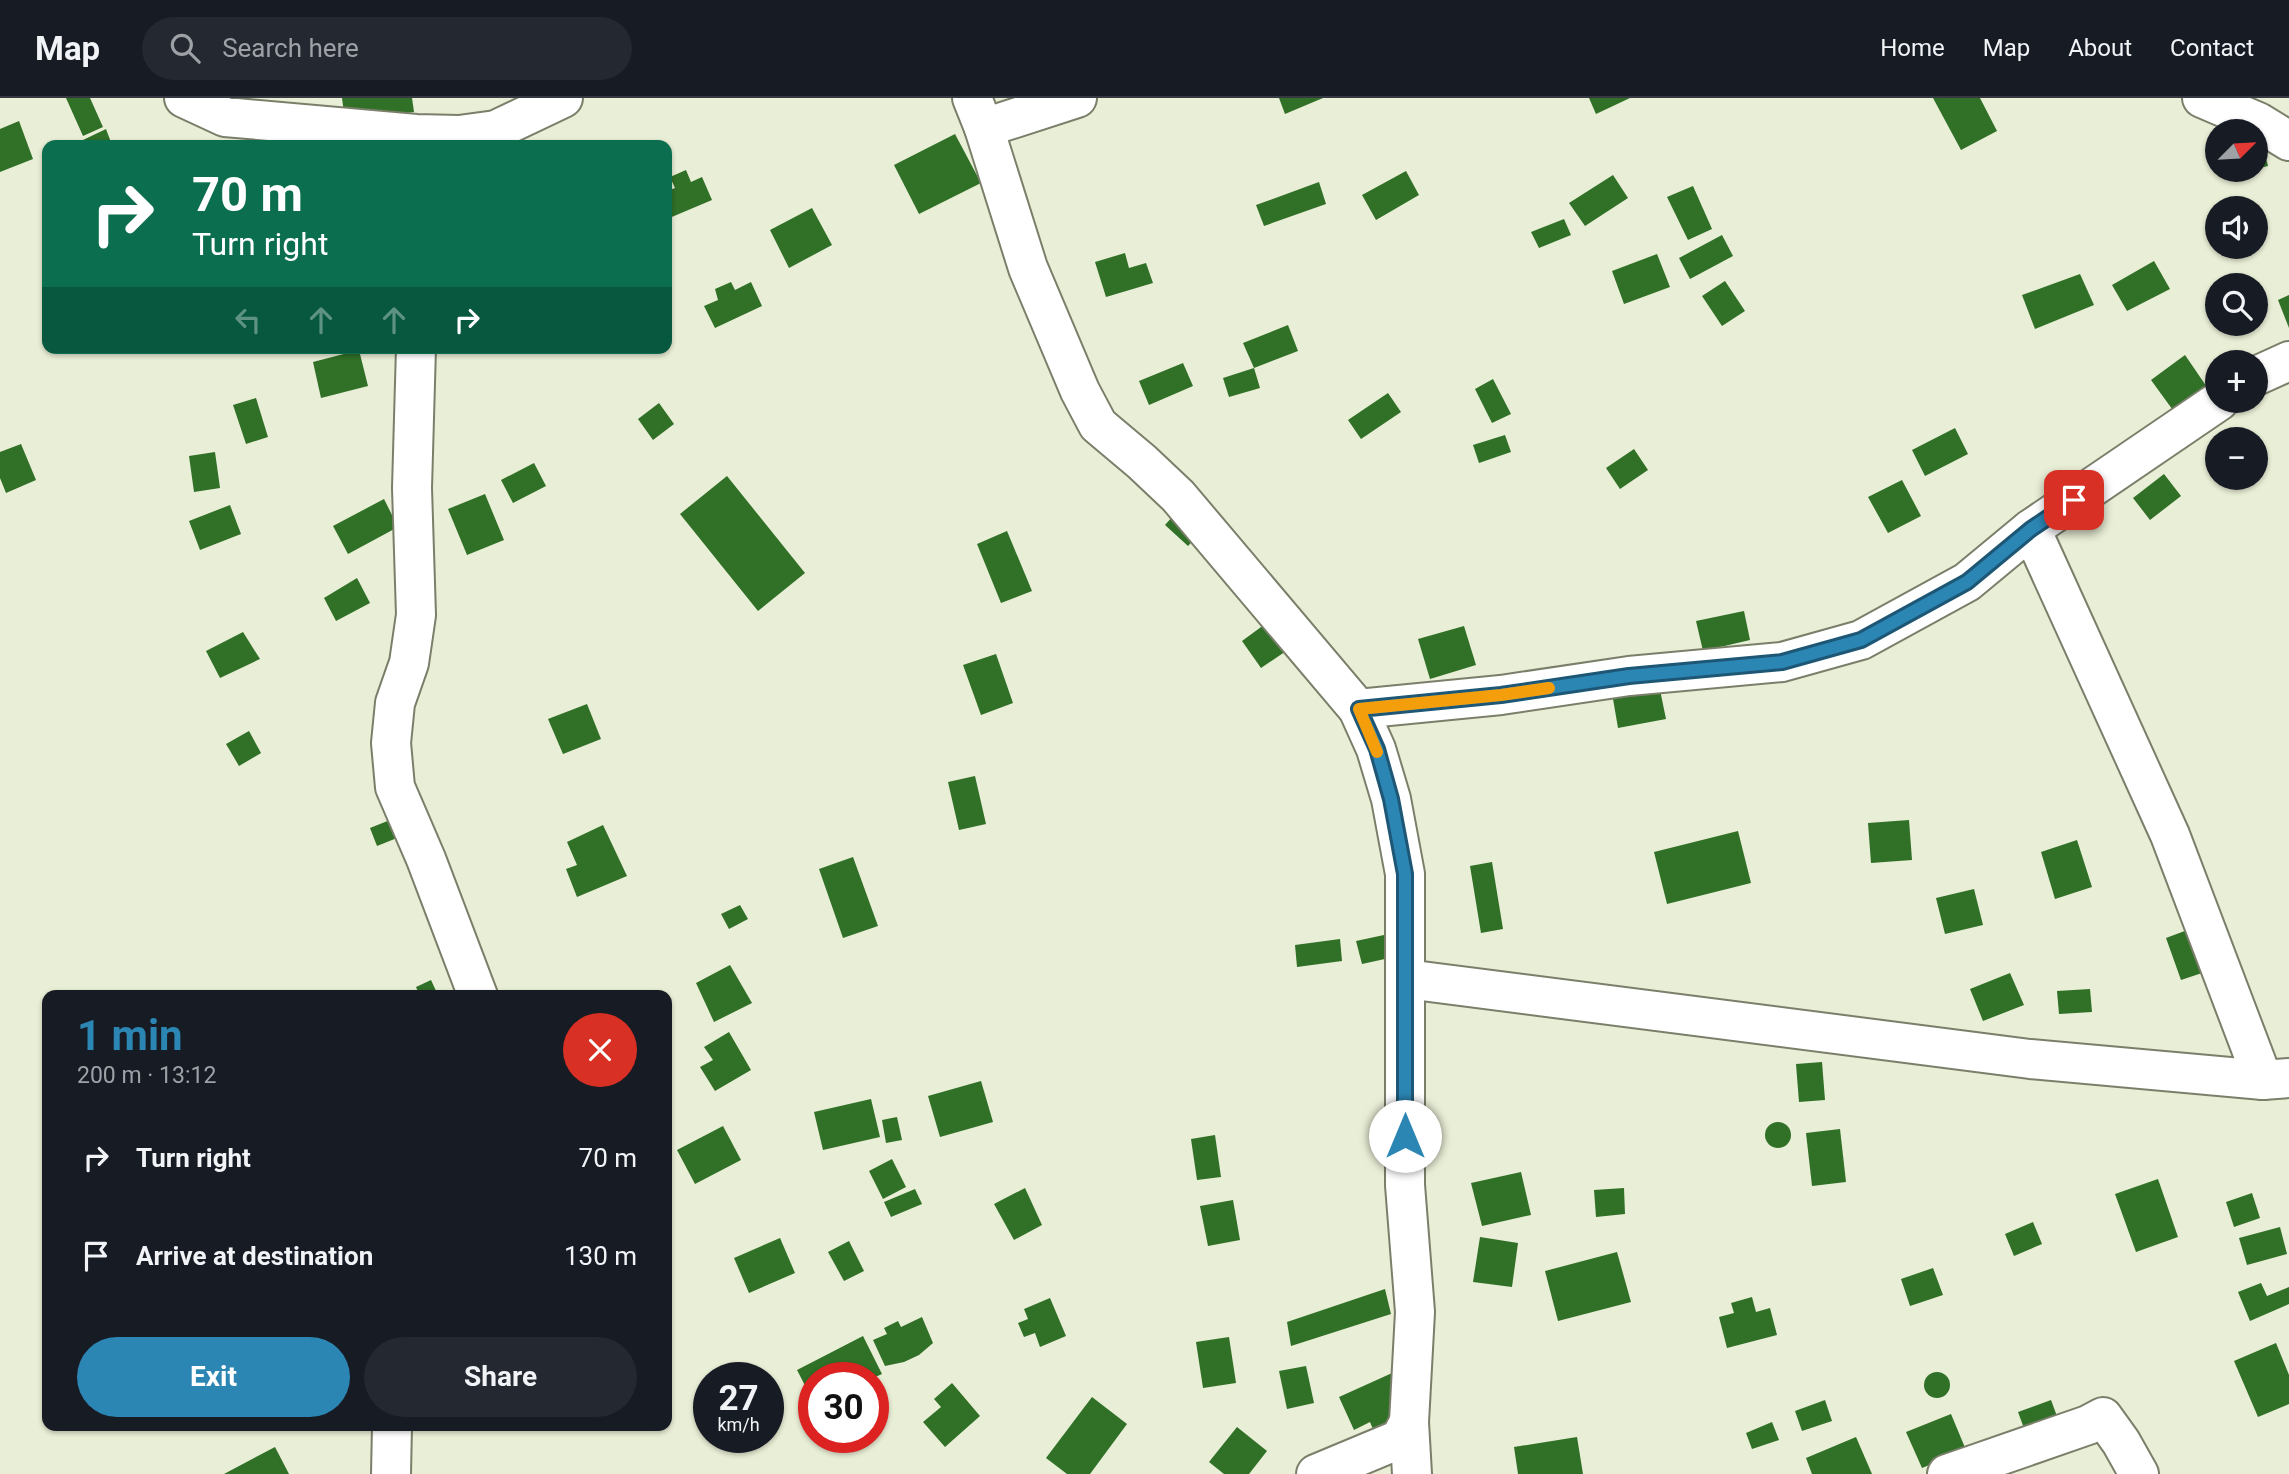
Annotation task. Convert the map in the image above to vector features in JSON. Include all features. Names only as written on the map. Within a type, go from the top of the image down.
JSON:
[{"type":"street","points":[[184,98],[225,117],[416,140],[496,130],[564,98]]},
{"type":"street","points":[[1077,98],[978,113],[1028,268],[1080,391],[1098,425],[1178,496],[1359,709],[1377,749],[1391,799],[1405,874],[1405,1185],[1415,1312],[1409,1422],[1412,1474]]},
{"type":"street","points":[[2202,98],[2258,122],[2289,141]]},
{"type":"street","points":[[416,354],[412,488],[416,615],[409,663],[395,703],[391,743],[396,787],[476,990]]},
{"type":"street","points":[[2268,371],[2289,361]]},
{"type":"street","points":[[1359,709],[1501,695],[1629,676],[1782,662],[1861,640],[1967,582],[2031,529],[2205,411]]},
{"type":"street","points":[[1406,979],[2029,1059],[2276,1079],[2170,835],[2031,529]]},
{"type":"street","points":[[1947,1474],[2088,1425],[2102,1416],[2139,1474]]},
{"type":"street","points":[[1317,1474],[1400,1438],[1409,1422]]},
{"type":"street","points":[[391,1474],[392,1431]]},
{"type":"building","points":[[66,98],[90,98],[103,127],[83,136]]},
{"type":"building","points":[[342,98],[412,98],[414,112],[345,121]]},
{"type":"building","points":[[1279,98],[1323,98],[1285,114]]},
{"type":"building","points":[[1589,98],[1630,98],[1596,114]]},
{"type":"building","points":[[1933,98],[1980,98],[1997,131],[1961,150]]},
{"type":"building","points":[[19,121],[33,159],[0,172],[0,129]]},
{"type":"building","points":[[106,129],[110,140],[83,140]]},
{"type":"building","points":[[955,134],[981,183],[919,214],[894,165]]},
{"type":"building","points":[[686,170],[691,182],[702,177],[712,200],[672,217],[672,189],[675,188],[672,176]]},
{"type":"building","points":[[1406,171],[1419,195],[1376,220],[1362,195]]},
{"type":"building","points":[[1613,175],[1628,198],[1585,226],[1569,203]]},
{"type":"building","points":[[1319,182],[1326,204],[1264,226],[1256,205]]},
{"type":"building","points":[[1693,186],[1712,229],[1688,240],[1667,197]]},
{"type":"building","points":[[812,208],[832,245],[789,268],[770,230]]},
{"type":"building","points":[[1564,219],[1571,235],[1539,248],[1531,232]]},
{"type":"building","points":[[1722,235],[1733,256],[1690,279],[1679,258]]},
{"type":"building","points":[[1125,253],[1129,268],[1146,263],[1153,283],[1106,297],[1095,262]]},
{"type":"building","points":[[1657,254],[1670,287],[1624,304],[1612,271]]},
{"type":"building","points":[[2154,261],[2170,289],[2127,311],[2112,285]]},
{"type":"building","points":[[2080,274],[2094,305],[2035,329],[2022,295]]},
{"type":"building","points":[[1725,281],[1745,311],[1722,326],[1702,296]]},
{"type":"building","points":[[731,282],[735,290],[751,282],[762,306],[715,328],[704,306],[718,300],[715,289]]},
{"type":"building","points":[[2289,295],[2289,328],[2278,300]]},
{"type":"building","points":[[1288,325],[1298,351],[1254,368],[1243,343]]},
{"type":"building","points":[[344,354],[360,354],[368,386],[321,398],[313,362]]},
{"type":"building","points":[[2185,355],[2205,384],[2205,393],[2175,413],[2151,380]]},
{"type":"building","points":[[1183,363],[1193,386],[1149,405],[1139,381]]},
{"type":"building","points":[[1254,368],[1260,388],[1229,397],[1223,378]]},
{"type":"building","points":[[1493,379],[1511,414],[1492,423],[1475,389]]},
{"type":"building","points":[[1388,393],[1401,412],[1361,439],[1348,420]]},
{"type":"building","points":[[256,398],[268,437],[246,444],[233,405]]},
{"type":"building","points":[[659,403],[674,424],[653,440],[638,419]]},
{"type":"building","points":[[1955,428],[1968,454],[1925,476],[1912,450]]},
{"type":"building","points":[[1505,435],[1511,452],[1479,463],[1473,445]]},
{"type":"building","points":[[21,444],[36,480],[6,493],[0,478],[0,452]]},
{"type":"building","points":[[1634,449],[1648,470],[1620,489],[1606,468]]},
{"type":"building","points":[[215,452],[220,488],[194,492],[189,456]]},
{"type":"building","points":[[534,463],[546,486],[513,503],[501,480]]},
{"type":"building","points":[[2164,474],[2181,496],[2150,520],[2133,498]]},
{"type":"building","points":[[727,476],[805,573],[758,611],[680,514]]},
{"type":"building","points":[[1902,480],[1921,516],[1888,533],[1868,497]]},
{"type":"building","points":[[485,494],[504,540],[467,555],[448,509]]},
{"type":"building","points":[[384,499],[398,527],[348,554],[333,526]]},
{"type":"building","points":[[230,505],[241,534],[200,550],[189,521]]},
{"type":"building","points":[[1181,507],[1204,529],[1188,546],[1165,525]]},
{"type":"building","points":[[1007,531],[1032,591],[1001,603],[977,544]]},
{"type":"building","points":[[357,578],[370,603],[336,621],[324,598]]},
{"type":"building","points":[[1744,611],[1750,640],[1703,651],[1696,621]]},
{"type":"building","points":[[1272,619],[1292,647],[1261,668],[1242,641]]},
{"type":"building","points":[[1464,626],[1476,665],[1430,679],[1418,639]]},
{"type":"building","points":[[243,632],[260,659],[220,678],[206,651]]},
{"type":"building","points":[[996,654],[1013,703],[981,715],[963,665]]},
{"type":"building","points":[[1659,685],[1666,719],[1618,728],[1612,693]]},
{"type":"building","points":[[587,704],[601,739],[563,754],[548,719]]},
{"type":"building","points":[[249,731],[261,753],[239,766],[226,744]]},
{"type":"building","points":[[975,776],[986,824],[959,830],[948,782]]},
{"type":"building","points":[[390,820],[397,838],[377,846],[370,828]]},
{"type":"building","points":[[1909,820],[1912,860],[1871,863],[1868,823]]},
{"type":"building","points":[[603,825],[627,876],[577,897],[566,869],[577,865],[567,842]]},
{"type":"building","points":[[1738,831],[1751,883],[1667,904],[1654,852]]},
{"type":"building","points":[[2077,840],[2092,887],[2055,899],[2041,852]]},
{"type":"building","points":[[853,857],[878,926],[843,938],[819,869]]},
{"type":"building","points":[[1492,862],[1503,929],[1481,933],[1470,866]]},
{"type":"building","points":[[1974,889],[1983,925],[1945,934],[1936,898]]},
{"type":"building","points":[[740,905],[748,919],[729,929],[721,914]]},
{"type":"building","points":[[2190,929],[2205,972],[2181,980],[2166,938]]},
{"type":"building","points":[[1398,932],[1403,955],[1362,964],[1356,941]]},
{"type":"building","points":[[1340,939],[1342,961],[1297,967],[1295,945]]},
{"type":"building","points":[[730,965],[752,1003],[714,1022],[696,983]]},
{"type":"building","points":[[2010,973],[2024,1005],[1983,1021],[1970,989]]},
{"type":"building","points":[[431,980],[436,990],[417,990],[416,987]]},
{"type":"building","points":[[2090,989],[2092,1012],[2059,1014],[2057,991]]},
{"type":"building","points":[[729,1032],[751,1070],[715,1091],[700,1067],[713,1060],[704,1047]]},
{"type":"building","points":[[1822,1062],[1825,1100],[1799,1102],[1796,1064]]},
{"type":"building","points":[[981,1081],[993,1122],[940,1137],[928,1096]]},
{"type":"building","points":[[871,1099],[880,1137],[823,1150],[814,1112]]},
{"type":"building","points":[[897,1117],[902,1140],[886,1143],[882,1120]]},
{"type":"building","points":[[1778,1122],[1787,1126],[1791,1135],[1787,1144],[1778,1148],[1769,1144],[1765,1135],[1769,1126]]},
{"type":"building","points":[[723,1126],[741,1160],[695,1184],[677,1150]]},
{"type":"building","points":[[1840,1129],[1846,1182],[1812,1186],[1806,1133]]},
{"type":"building","points":[[1215,1135],[1221,1177],[1197,1180],[1191,1139]]},
{"type":"building","points":[[892,1159],[906,1187],[883,1199],[869,1171]]},
{"type":"building","points":[[1521,1172],[1531,1215],[1482,1226],[1471,1183]]},
{"type":"building","points":[[2158,1179],[2178,1237],[2136,1252],[2115,1194]]},
{"type":"building","points":[[1025,1188],[1042,1225],[1014,1240],[994,1204]]},
{"type":"building","points":[[1624,1188],[1625,1214],[1596,1217],[1594,1190]]},
{"type":"building","points":[[915,1189],[922,1204],[891,1217],[884,1202]]},
{"type":"building","points":[[2252,1193],[2260,1218],[2234,1227],[2226,1202]]},
{"type":"building","points":[[1233,1200],[1240,1240],[1208,1246],[1200,1206]]},
{"type":"building","points":[[2033,1222],[2042,1244],[2014,1256],[2005,1234]]},
{"type":"building","points":[[2280,1227],[2287,1254],[2247,1265],[2239,1238]]},
{"type":"building","points":[[1480,1237],[1518,1243],[1512,1287],[1473,1282]]},
{"type":"building","points":[[780,1238],[795,1273],[749,1293],[734,1258]]},
{"type":"building","points":[[849,1241],[864,1271],[844,1281],[828,1252]]},
{"type":"building","points":[[1617,1252],[1631,1302],[1558,1321],[1545,1271]]},
{"type":"building","points":[[1933,1268],[1943,1295],[1910,1306],[1901,1279]]},
{"type":"building","points":[[2261,1283],[2267,1296],[2289,1287],[2289,1304],[2250,1321],[2238,1292]]},
{"type":"building","points":[[1385,1289],[1391,1314],[1291,1346],[1287,1322]]},
{"type":"building","points":[[1752,1297],[1756,1312],[1770,1308],[1777,1335],[1727,1348],[1719,1317],[1734,1313],[1731,1303]]},
{"type":"building","points":[[1050,1298],[1066,1336],[1040,1347],[1035,1333],[1024,1337],[1018,1323],[1028,1319],[1024,1309]]},
{"type":"building","points":[[922,1317],[933,1343],[919,1355],[889,1365],[889,1362],[883,1362],[873,1340],[887,1334],[884,1328],[898,1321],[901,1327]]},
{"type":"building","points":[[863,1336],[876,1362],[813,1362]]},
{"type":"building","points":[[1229,1337],[1236,1383],[1203,1388],[1196,1342]]},
{"type":"building","points":[[2276,1343],[2289,1375],[2289,1404],[2258,1417],[2234,1361]]},
{"type":"building","points":[[1306,1366],[1314,1403],[1287,1409],[1279,1371]]},
{"type":"building","points":[[1401,1369],[1395,1425],[1375,1434],[1370,1422],[1354,1430],[1339,1397]]},
{"type":"building","points":[[1937,1372],[1946,1376],[1950,1385],[1946,1394],[1937,1398],[1928,1394],[1924,1385],[1928,1376]]},
{"type":"building","points":[[952,1383],[980,1416],[945,1447],[923,1422],[941,1407],[934,1399]]},
{"type":"building","points":[[1092,1397],[1127,1424],[1090,1474],[1067,1474],[1046,1458]]},
{"type":"building","points":[[1825,1400],[1832,1421],[1802,1431],[1795,1411]]},
{"type":"building","points":[[2051,1400],[2058,1419],[2025,1431],[2018,1412]]},
{"type":"building","points":[[1951,1414],[1966,1450],[1922,1468],[1906,1432]]},
{"type":"building","points":[[1772,1422],[1779,1440],[1752,1449],[1746,1433]]},
{"type":"building","points":[[1237,1427],[1267,1451],[1249,1474],[1224,1474],[1209,1462]]},
{"type":"building","points":[[1577,1437],[1583,1474],[1518,1474],[1514,1447]]},
{"type":"building","points":[[1856,1437],[1872,1474],[1812,1474],[1806,1458]]},
{"type":"building","points":[[275,1447],[289,1474],[224,1474]]},
{"type":"slow traffic","points":[[1377,752],[1359,709],[1549,688]]},
{"type":"route","points":[[1405,1136],[1405,874],[1391,799],[1377,749],[1359,709],[1501,695],[1629,676],[1782,662],[1861,640],[1967,582],[2031,529],[2074,500]]}]
